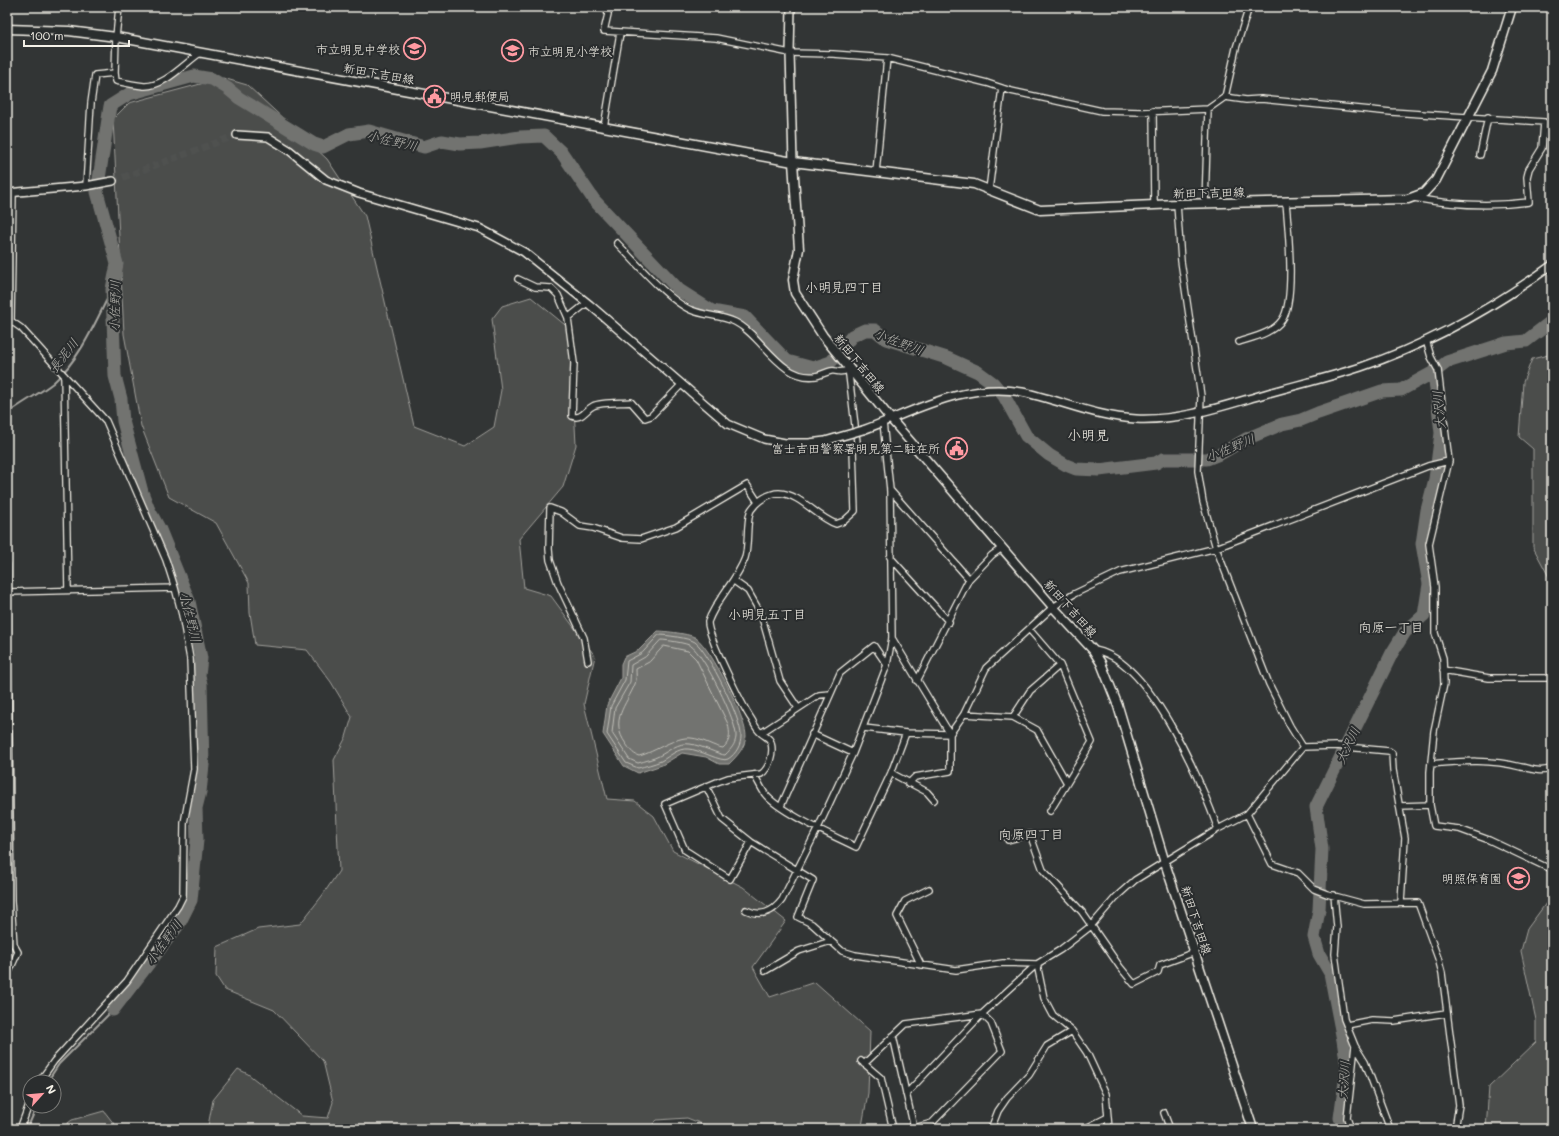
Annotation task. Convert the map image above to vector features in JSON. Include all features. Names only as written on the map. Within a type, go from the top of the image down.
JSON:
[{"type":"main road","name":"新田下吉田線","points":[[7,28],[69,30],[116,37],[793,162],[974,184],[1040,210],[1177,204],[1389,200],[1412,197],[1424,193],[1436,180],[1492,71],[1512,7]]},
{"type":"main road","name":"新田下吉田線","points":[[793,162],[799,232],[799,249],[793,280],[795,293],[823,336],[887,420],[1093,650],[1101,663],[1118,706],[1165,863],[1253,1129]]},
{"type":"street","points":[[120,7],[116,37],[116,81],[145,86],[170,78],[184,64],[200,53]]},
{"type":"street","points":[[606,7],[608,14],[604,32],[716,38],[790,54],[833,54],[887,58],[1002,88],[1102,111],[1142,112],[1208,110],[1225,97],[1236,48],[1249,7]]},
{"type":"street","points":[[791,7],[790,54],[793,162]]},
{"type":"street","points":[[604,127],[620,33]]},
{"type":"street","points":[[876,172],[887,58]]},
{"type":"street","points":[[86,186],[91,103],[95,75],[115,73]]},
{"type":"street","points":[[989,190],[1002,88]]},
{"type":"street","points":[[1225,97],[1391,112],[1488,117],[1544,122],[1542,148],[1529,169],[1527,177],[1528,202],[1503,205],[1451,204],[1412,197]]},
{"type":"street","points":[[1205,204],[1208,110]]},
{"type":"street","points":[[1153,111],[1154,205]]},
{"type":"street","points":[[1480,155],[1488,117]]},
{"type":"street","points":[[237,135],[268,137],[289,150],[326,180],[359,193],[479,228],[524,252],[587,303],[728,424],[764,439],[785,443],[825,441],[863,430],[936,400],[966,392],[993,390],[1020,392],[1106,415],[1135,419],[1167,418],[1200,413],[1361,367],[1426,340],[1477,315],[1516,291],[1552,265]]},
{"type":"street","points":[[7,327],[9,321],[11,320],[10,192],[86,186],[113,181]]},
{"type":"street","points":[[1239,342],[1273,329],[1282,321],[1285,315],[1290,282],[1286,202]]},
{"type":"street","points":[[1177,204],[1181,261],[1201,396],[1198,471],[1203,502],[1216,548],[1269,684],[1290,726],[1303,747]]},
{"type":"street","points":[[617,242],[646,273],[679,303],[689,310],[705,316],[724,318],[736,322],[760,342],[785,368],[799,374],[815,376],[832,370],[840,373],[848,367]]},
{"type":"street","points":[[518,279],[535,287],[551,288],[558,295],[568,318],[574,363],[572,416],[575,417],[584,415],[594,406],[631,402],[645,418],[651,416],[682,384]]},
{"type":"street","points":[[568,318],[587,303]]},
{"type":"street","points":[[11,320],[21,328],[106,421],[166,560],[182,614],[190,659],[194,769],[184,823],[183,896],[178,906],[127,981],[54,1061],[45,1074]]},
{"type":"street","points":[[1426,340],[1431,357],[1438,370],[1449,461],[1428,544],[1435,587],[1435,633],[1443,658],[1444,684],[1434,732],[1431,764],[1430,804],[1434,826],[1465,831],[1546,867]]},
{"type":"street","points":[[751,842],[730,879],[685,850],[665,804],[728,778],[754,775],[764,772],[771,756],[771,743],[768,737],[761,733],[742,704],[708,627],[708,620],[734,581],[747,550],[750,511],[758,502],[775,494],[788,495],[836,524],[844,521],[854,511],[853,449],[857,442],[848,367]]},
{"type":"street","points":[[64,375],[68,590]]},
{"type":"street","points":[[746,910],[761,914],[772,910],[782,900],[853,753],[864,728],[887,665],[892,638],[890,490],[887,420]]},
{"type":"street","points":[[950,734],[964,714],[986,668],[1053,607],[1100,580],[1120,572],[1216,548],[1428,466],[1442,461],[1449,461]]},
{"type":"street","points":[[588,661],[584,638],[558,583],[550,560],[550,508],[561,512],[580,526],[593,528],[617,537],[641,539],[676,527],[747,485],[758,502]]},
{"type":"street","points":[[890,490],[970,579]]},
{"type":"street","points":[[917,681],[970,579],[992,555],[1002,548]]},
{"type":"street","points":[[890,557],[949,622]]},
{"type":"street","points":[[7,565],[11,901],[14,945],[18,952],[7,976]]},
{"type":"street","points":[[734,581],[748,591],[761,614],[780,681],[798,708]]},
{"type":"street","points":[[7,592],[175,588]]},
{"type":"street","points":[[1029,629],[1060,665],[1092,742],[1050,811]]},
{"type":"street","points":[[892,638],[950,734],[950,771],[914,777],[908,784]]},
{"type":"street","points":[[781,806],[840,673],[874,646],[887,665]]},
{"type":"street","points":[[1093,650],[1098,650],[1123,664],[1134,673],[1174,729],[1200,784],[1218,830]]},
{"type":"street","points":[[1013,717],[1030,691],[1060,665]]},
{"type":"street","points":[[1443,670],[1490,678],[1552,678]]},
{"type":"street","points":[[761,733],[819,695],[830,694]]},
{"type":"street","points":[[964,714],[1013,717],[1037,730],[1067,783]]},
{"type":"street","points":[[864,728],[906,734],[950,734]]},
{"type":"street","points":[[812,734],[853,753]]},
{"type":"street","points":[[754,775],[765,794],[781,806],[818,828],[856,846],[890,773],[906,734]]},
{"type":"street","points":[[906,1094],[982,1014],[1037,964],[1060,950],[1091,926],[1116,897],[1135,880],[1247,814],[1303,747],[1351,747],[1389,751],[1392,753],[1405,838],[1401,902]]},
{"type":"street","points":[[1431,764],[1475,760],[1502,762],[1539,771],[1552,768]]},
{"type":"street","points":[[890,773],[908,784],[927,792],[934,800]]},
{"type":"street","points":[[706,786],[722,819],[751,842],[813,880],[798,917],[812,924],[830,941],[848,954],[956,970],[1003,963],[1037,964]]},
{"type":"street","points":[[1400,806],[1430,804]]},
{"type":"street","points":[[1247,814],[1272,864],[1298,873],[1314,889],[1364,904],[1401,902],[1418,903],[1438,958],[1459,1105],[1455,1129]]},
{"type":"street","points":[[1008,840],[1030,834],[1043,870],[1082,912],[1134,984],[1158,972],[1160,965],[1195,952]]},
{"type":"street","points":[[921,965],[897,916],[904,901],[929,889]]},
{"type":"street","points":[[1334,895],[1338,927],[1335,954],[1344,1019],[1355,1046],[1365,1062],[1390,1129]]},
{"type":"street","points":[[765,972],[799,951],[830,941]]},
{"type":"street","points":[[1037,964],[1044,998],[1053,1015],[1072,1031],[1087,1053],[1106,1094],[1106,1118],[1109,1129]]},
{"type":"street","points":[[1347,1025],[1372,1020],[1394,1020],[1446,1013]]},
{"type":"street","points":[[982,1014],[991,1023],[1002,1051],[932,1123],[914,1128],[894,1129],[881,1078],[862,1063],[906,1024],[982,1014]]},
{"type":"street","points":[[992,1129],[998,1111],[1006,1098],[1029,1075],[1046,1046],[1072,1031]]},
{"type":"street","points":[[893,1036],[914,1128]]},
{"type":"street","points":[[1351,1129],[1347,1118],[1355,1046]]},
{"type":"street","points":[[1164,1113],[1170,1129]]},
{"type":"street","points":[[20,1129],[26,1114]]},
{"type":"street","points":[[1084,1129],[1106,1118]]},
{"type":"shaded area","points":[[223,78],[247,85],[327,159],[365,216],[414,426],[465,446],[494,427],[501,390],[492,319],[502,306],[531,297],[570,329],[576,445],[563,487],[519,539],[524,588],[551,596],[595,656],[584,704],[607,799],[635,801],[654,816],[673,851],[743,887],[786,921],[753,967],[770,997],[815,982],[870,1031],[868,1093],[862,1126],[856,1129],[715,1129],[687,1118],[657,1120],[648,1129],[209,1129],[208,1126],[213,1100],[238,1069],[248,1074],[302,1116],[328,1118],[333,1102],[323,1061],[274,1010],[225,990],[216,976],[217,947],[258,929],[300,924],[339,871],[334,760],[346,737],[352,717],[331,682],[307,650],[255,645],[250,613],[249,583],[216,523],[169,497],[141,426],[124,334],[113,119],[129,103]]},
{"type":"shaded area","points":[[1552,354],[1552,579],[1549,577],[1533,547],[1533,449],[1519,437],[1523,382],[1532,359]]},
{"type":"shaded area","points":[[1552,895],[1552,1129],[1486,1129],[1489,1087],[1536,1042],[1536,1020],[1521,951],[1527,929]]},
{"type":"shaded area","points":[[104,1111],[118,1129],[60,1129],[72,1120]]},
{"type":"water","points":[[658,631],[684,634],[696,638],[710,655],[727,684],[740,714],[746,736],[738,755],[729,764],[719,764],[706,757],[682,753],[662,765],[638,773],[624,766],[603,734],[607,705],[621,678],[621,664],[624,657],[639,650]]},
{"type":"waterway","name":"小佐野川","points":[[113,1010],[179,924],[191,900],[197,840],[196,808],[200,792],[203,765],[201,684],[199,676],[201,658],[189,601],[160,530],[149,510],[142,492],[123,421],[121,399],[115,376],[112,289],[117,264],[97,192],[110,106],[129,94],[194,76],[212,79],[227,88],[239,98],[314,144],[323,147],[349,134],[369,131],[424,147],[442,141],[460,144],[480,143],[520,137],[544,136],[562,153],[594,200],[679,290],[712,311],[745,317],[787,361],[813,368],[831,362],[852,336],[865,330],[875,330],[886,339],[947,358],[978,372],[993,383],[1004,396],[1026,436],[1049,455],[1076,469],[1099,470],[1156,463],[1163,459],[1207,459],[1222,453],[1246,439],[1282,424],[1301,420],[1382,391],[1401,390],[1434,372],[1447,362],[1506,343],[1526,341],[1552,321]]},
{"type":"waterway","name":"長泥川","points":[[7,414],[48,387],[63,373],[80,351],[112,289]]},
{"type":"waterway","name":"大沢川","points":[[1345,1129],[1340,1118],[1347,1067],[1343,1040],[1330,973],[1319,954],[1314,937],[1319,910],[1322,849],[1316,807],[1392,653],[1405,632],[1424,615],[1429,584],[1422,544],[1427,510],[1435,479],[1441,433],[1434,372]]},
{"type":"waterway","name":"小佐野川","points":[[52,1074],[59,1064],[113,1010]]},
{"type":"waterway","name":"小佐野川","points":[[27,1129],[34,1114]]},
{"type":"tunnel","points":[[113,181],[237,135]]},
{"type":"place","name":"市立明見中学校","points":[[415,49]]},
{"type":"place","name":"市立明見小学校","points":[[513,51]]},
{"type":"place","name":"明見郵便局","points":[[435,96]]},
{"type":"place","name":"富士吉田警察署明見第二駐在所","points":[[956,448]]},
{"type":"place","name":"明照保育園","points":[[1518,878]]},
{"type":"district","name":"小明見四丁目","points":[[844,286]]},
{"type":"district","name":"小明見","points":[[1088,434]]},
{"type":"district","name":"小明見五丁目","points":[[767,613]]},
{"type":"district","name":"向原一丁目","points":[[1391,626]]},
{"type":"district","name":"向原四丁目","points":[[1031,833]]}]
